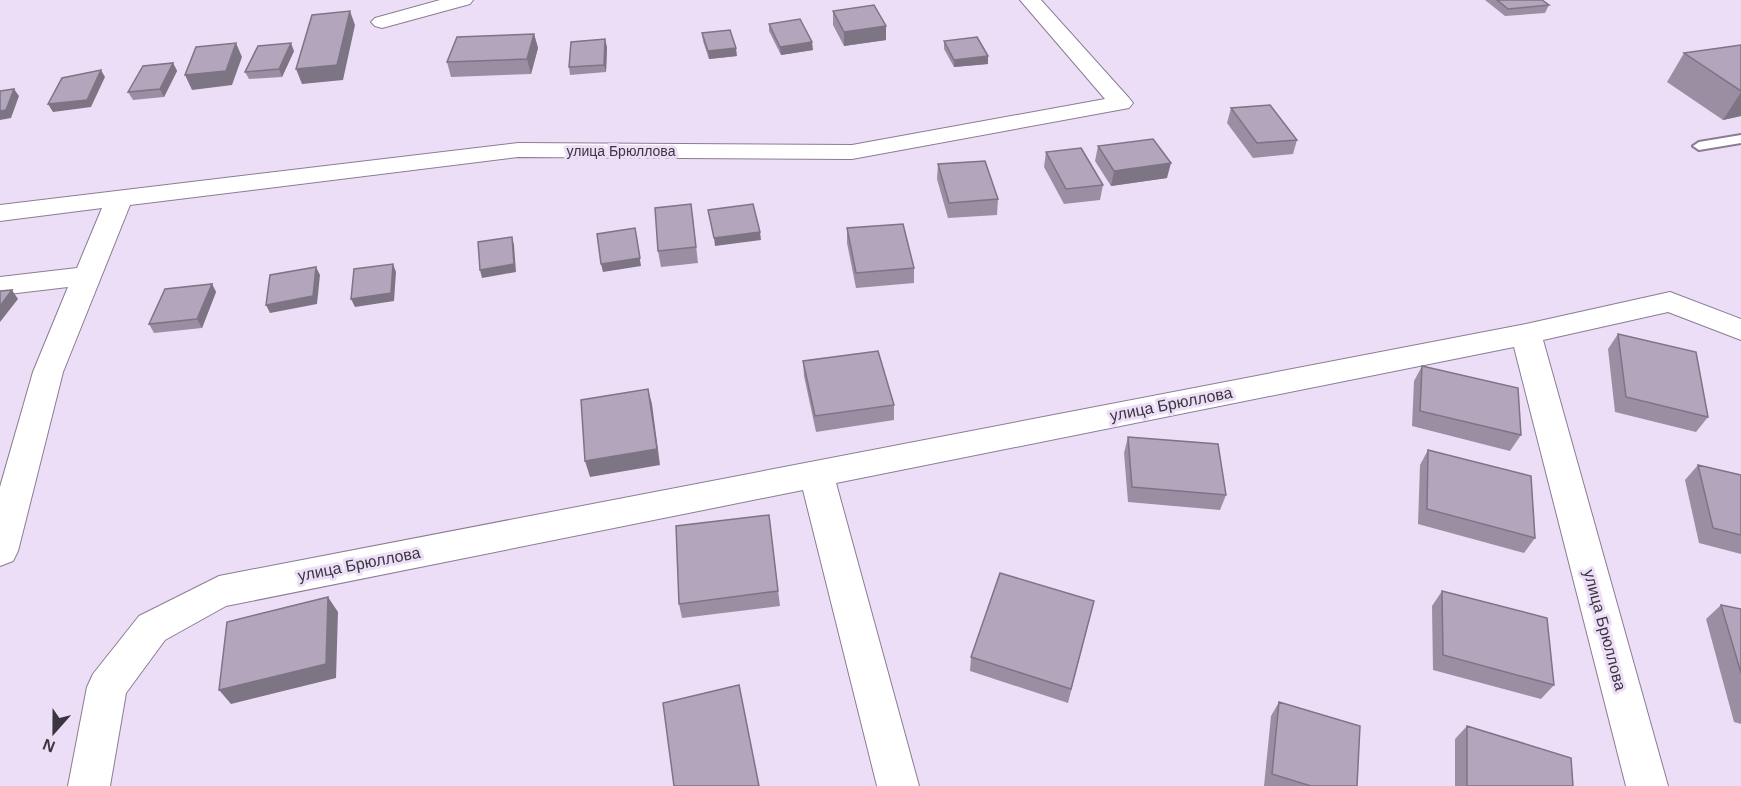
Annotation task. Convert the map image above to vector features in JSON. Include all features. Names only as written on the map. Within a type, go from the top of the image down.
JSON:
[{"type":"street","points":[[382,22],[463,0]]},
{"type":"street","name":"улица Брюллова","points":[[0,213],[518,150],[852,152],[1121,103],[1030,0]]},
{"type":"street","points":[[0,550],[6,511],[48,372],[119,199]]},
{"type":"street","points":[[0,286],[88,276]]},
{"type":"street","name":"улица Брюллова","points":[[89,786],[107,687],[152,628],[219,592],[1526,334],[1670,302],[1741,330]]},
{"type":"street","name":"улица Брюллова","points":[[1526,334],[1647,786]]},
{"type":"street","points":[[816,474],[898,786]]},
{"type":"lane","points":[[1699,146],[1741,139]]},
{"type":"building","points":[[1497,0],[1542,0],[1549,5],[1508,9]]},
{"type":"building","points":[[874,5],[886,26],[844,32],[833,11]]},
{"type":"building","points":[[350,11],[337,65],[296,69],[312,15]]},
{"type":"building","points":[[800,19],[812,42],[780,47],[769,24]]},
{"type":"building","points":[[730,30],[736,48],[708,51],[702,33]]},
{"type":"building","points":[[534,34],[527,59],[447,62],[457,37]]},
{"type":"building","points":[[977,37],[988,56],[954,60],[944,41]]},
{"type":"building","points":[[605,39],[604,65],[569,67],[571,42]]},
{"type":"building","points":[[236,43],[226,71],[185,75],[196,47]]},
{"type":"building","points":[[291,43],[279,69],[245,72],[258,46]]},
{"type":"building","points":[[1741,45],[1741,91],[1684,53]]},
{"type":"building","points":[[173,63],[160,89],[128,92],[143,66]]},
{"type":"building","points":[[101,70],[87,100],[48,104],[62,78]]},
{"type":"building","points":[[14,89],[6,110],[0,111],[0,91]]},
{"type":"building","points":[[1270,105],[1297,140],[1257,143],[1231,108]]},
{"type":"building","points":[[1153,139],[1171,163],[1114,171],[1098,146]]},
{"type":"building","points":[[1081,148],[1103,185],[1066,189],[1046,152]]},
{"type":"building","points":[[985,161],[998,199],[949,203],[938,164]]},
{"type":"building","points":[[691,204],[696,247],[658,251],[655,208]]},
{"type":"building","points":[[753,204],[760,232],[714,238],[708,210]]},
{"type":"building","points":[[903,224],[914,268],[856,273],[847,228]]},
{"type":"building","points":[[635,228],[640,258],[601,264],[597,234]]},
{"type":"building","points":[[512,237],[514,264],[480,270],[478,242]]},
{"type":"building","points":[[393,264],[391,293],[351,299],[354,269]]},
{"type":"building","points":[[316,267],[313,296],[266,305],[270,275]]},
{"type":"building","points":[[212,284],[197,319],[149,324],[165,289]]},
{"type":"building","points":[[12,290],[0,306],[0,291]]},
{"type":"building","points":[[1618,334],[1696,352],[1708,417],[1626,397]]},
{"type":"building","points":[[878,351],[894,405],[815,416],[803,361]]},
{"type":"building","points":[[1422,366],[1518,388],[1521,435],[1420,411]]},
{"type":"building","points":[[648,389],[657,449],[585,461],[581,400]]},
{"type":"building","points":[[1128,437],[1218,444],[1226,495],[1132,487]]},
{"type":"building","points":[[1428,450],[1531,476],[1535,538],[1427,509]]},
{"type":"building","points":[[1698,465],[1741,475],[1741,535],[1713,528]]},
{"type":"building","points":[[769,515],[778,591],[679,604],[676,526]]},
{"type":"building","points":[[1000,573],[1094,601],[1071,689],[971,657]]},
{"type":"building","points":[[1442,591],[1547,618],[1554,685],[1443,655]]},
{"type":"building","points":[[328,597],[326,664],[219,690],[227,622]]},
{"type":"building","points":[[1721,605],[1741,609],[1741,673]]},
{"type":"building","points":[[739,685],[759,786],[674,786],[663,703]]},
{"type":"building","points":[[1279,702],[1360,726],[1357,786],[1311,786],[1272,774]]},
{"type":"building","points":[[1467,726],[1571,758],[1573,786],[1467,786]]}]
